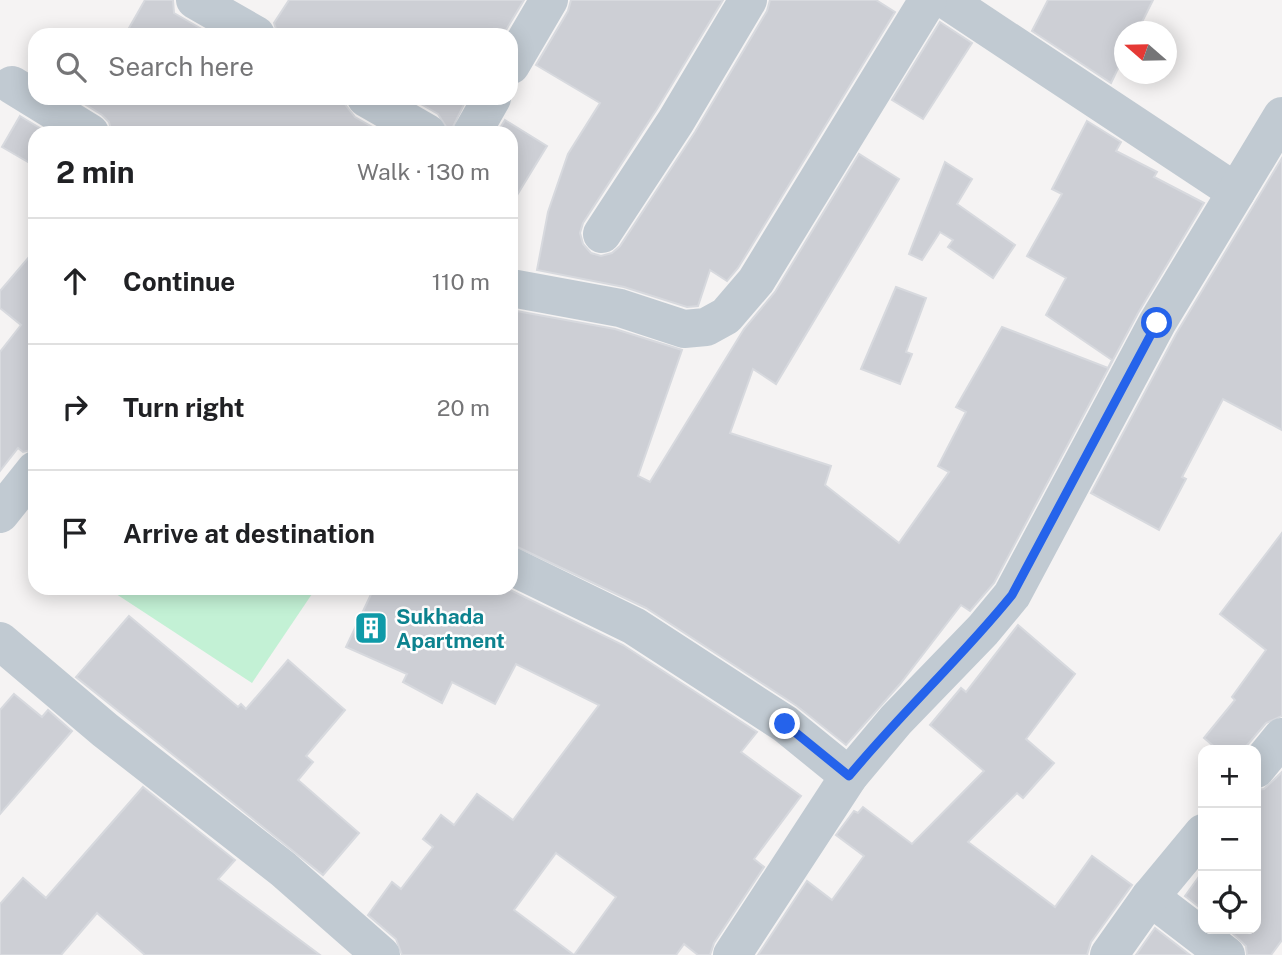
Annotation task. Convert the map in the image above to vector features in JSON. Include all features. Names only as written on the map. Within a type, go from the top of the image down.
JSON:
[{"type":"street","points":[[195,0],[244,28]]},
{"type":"street","points":[[518,53],[549,0]]},
{"type":"street","points":[[602,234],[676,121],[748,0]]},
{"type":"street","points":[[518,289],[620,308],[684,329],[706,327],[726,316],[756,281],[928,0]]},
{"type":"street","points":[[946,0],[1236,192]]},
{"type":"street","points":[[12,85],[28,95]]},
{"type":"street","points":[[44,105],[79,126]]},
{"type":"street","points":[[378,105],[416,126]]},
{"type":"street","points":[[476,126],[488,105]]},
{"type":"street","points":[[732,955],[849,776],[896,720],[983,631],[1012,595],[1157,323],[1282,116]]},
{"type":"street","points":[[0,514],[28,479]]},
{"type":"street","points":[[518,568],[634,626],[785,724],[849,776]]},
{"type":"street","points":[[0,641],[106,730],[283,869],[381,955]]},
{"type":"street","points":[[1261,763],[1282,737]]},
{"type":"street","points":[[1110,955],[1150,897],[1198,839]]},
{"type":"street","points":[[1150,897],[1226,955]]},
{"type":"green space","points":[[118,595],[311,595],[252,683]]},
{"type":"building","points":[[145,0],[173,0],[174,13],[200,28],[129,28]]},
{"type":"building","points":[[289,0],[524,0],[507,28],[276,28],[274,23]]},
{"type":"building","points":[[571,0],[723,0],[583,223],[580,233],[583,244],[591,253],[601,256],[612,253],[620,246],[695,132],[767,11],[770,0],[876,0],[895,12],[738,268],[727,281],[710,270],[698,306],[687,307],[624,287],[537,270],[548,212],[568,154],[600,103],[536,65],[568,11]]},
{"type":"building","points":[[1048,0],[1153,0],[1142,21],[1114,21],[1114,77],[1111,83],[1032,31]]},
{"type":"building","points":[[940,22],[972,43],[923,119],[892,100]]},
{"type":"building","points":[[86,105],[346,105],[355,117],[371,126],[110,126],[102,115]]},
{"type":"building","points":[[422,105],[464,105],[453,126],[446,126],[438,114]]},
{"type":"building","points":[[20,116],[36,126],[28,126],[28,162],[2,147]]},
{"type":"building","points":[[505,120],[515,126],[501,126]]},
{"type":"building","points":[[1087,121],[1121,142],[1116,151],[1157,172],[1154,177],[1204,203],[1138,313],[994,583],[970,611],[961,605],[900,684],[846,745],[797,706],[646,608],[518,547],[518,311],[615,329],[682,350],[638,476],[650,482],[744,329],[775,292],[859,154],[899,179],[776,384],[753,369],[730,433],[831,466],[825,485],[899,543],[949,472],[938,466],[966,412],[956,407],[1002,327],[1108,368],[1112,360],[1046,315],[1066,278],[1027,256],[1062,194],[1052,189]]},
{"type":"building","points":[[518,128],[547,146],[518,194]]},
{"type":"building","points":[[1282,158],[1282,430],[1223,399],[1182,477],[1186,479],[1159,530],[1091,493],[1176,334]]},
{"type":"building","points":[[945,162],[972,179],[957,204],[1015,245],[993,278],[948,247],[953,240],[940,232],[922,260],[909,254]]},
{"type":"building","points":[[28,258],[28,451],[23,452],[18,448],[0,471],[0,352],[21,325],[0,308],[0,291]]},
{"type":"building","points":[[896,287],[926,298],[906,352],[912,354],[900,384],[861,369]]},
{"type":"building","points":[[1282,533],[1282,716],[1266,723],[1247,745],[1212,745],[1204,738],[1235,700],[1232,697],[1266,650],[1220,614]]},
{"type":"building","points":[[518,594],[623,645],[757,732],[741,752],[801,796],[754,859],[764,867],[714,943],[710,955],[698,955],[684,944],[676,955],[574,955],[402,955],[396,939],[368,915],[392,882],[401,889],[433,847],[423,839],[441,815],[454,825],[477,794],[513,820],[599,705],[516,664],[495,704],[452,682],[442,703],[403,682],[407,674],[346,647],[371,595]],"holes":[[[556,853],[616,897],[574,955],[514,910]]]},
{"type":"building","points":[[129,616],[238,707],[241,704],[246,709],[288,660],[345,710],[306,756],[313,762],[298,780],[359,833],[323,875],[76,677]]},
{"type":"building","points":[[1018,625],[1075,674],[1026,739],[1054,763],[1023,798],[1017,793],[968,842],[1055,907],[1092,856],[1132,885],[1091,942],[1087,955],[758,955],[807,881],[832,900],[864,856],[836,835],[854,811],[858,813],[863,807],[912,844],[984,771],[930,725],[961,688],[966,692]]},
{"type":"building","points":[[14,694],[42,717],[48,710],[72,731],[0,814],[0,710]]},
{"type":"building","points":[[1282,772],[1282,940],[1271,955],[1247,955],[1246,946],[1233,934],[1261,934],[1261,789]]},
{"type":"building","points":[[143,787],[235,860],[218,879],[320,955],[145,955],[97,913],[61,955],[0,955],[0,904],[23,878],[46,898]]},
{"type":"building","points":[[1198,878],[1198,906],[1185,896]]},
{"type":"building","points":[[1155,928],[1190,955],[1136,955]]},
{"type":"place","name":"Sukhada Apartment","points":[[371,628]]},
{"type":"route","points":[[785,724],[849,776],[896,720],[983,631],[1012,595],[1157,323]]}]
